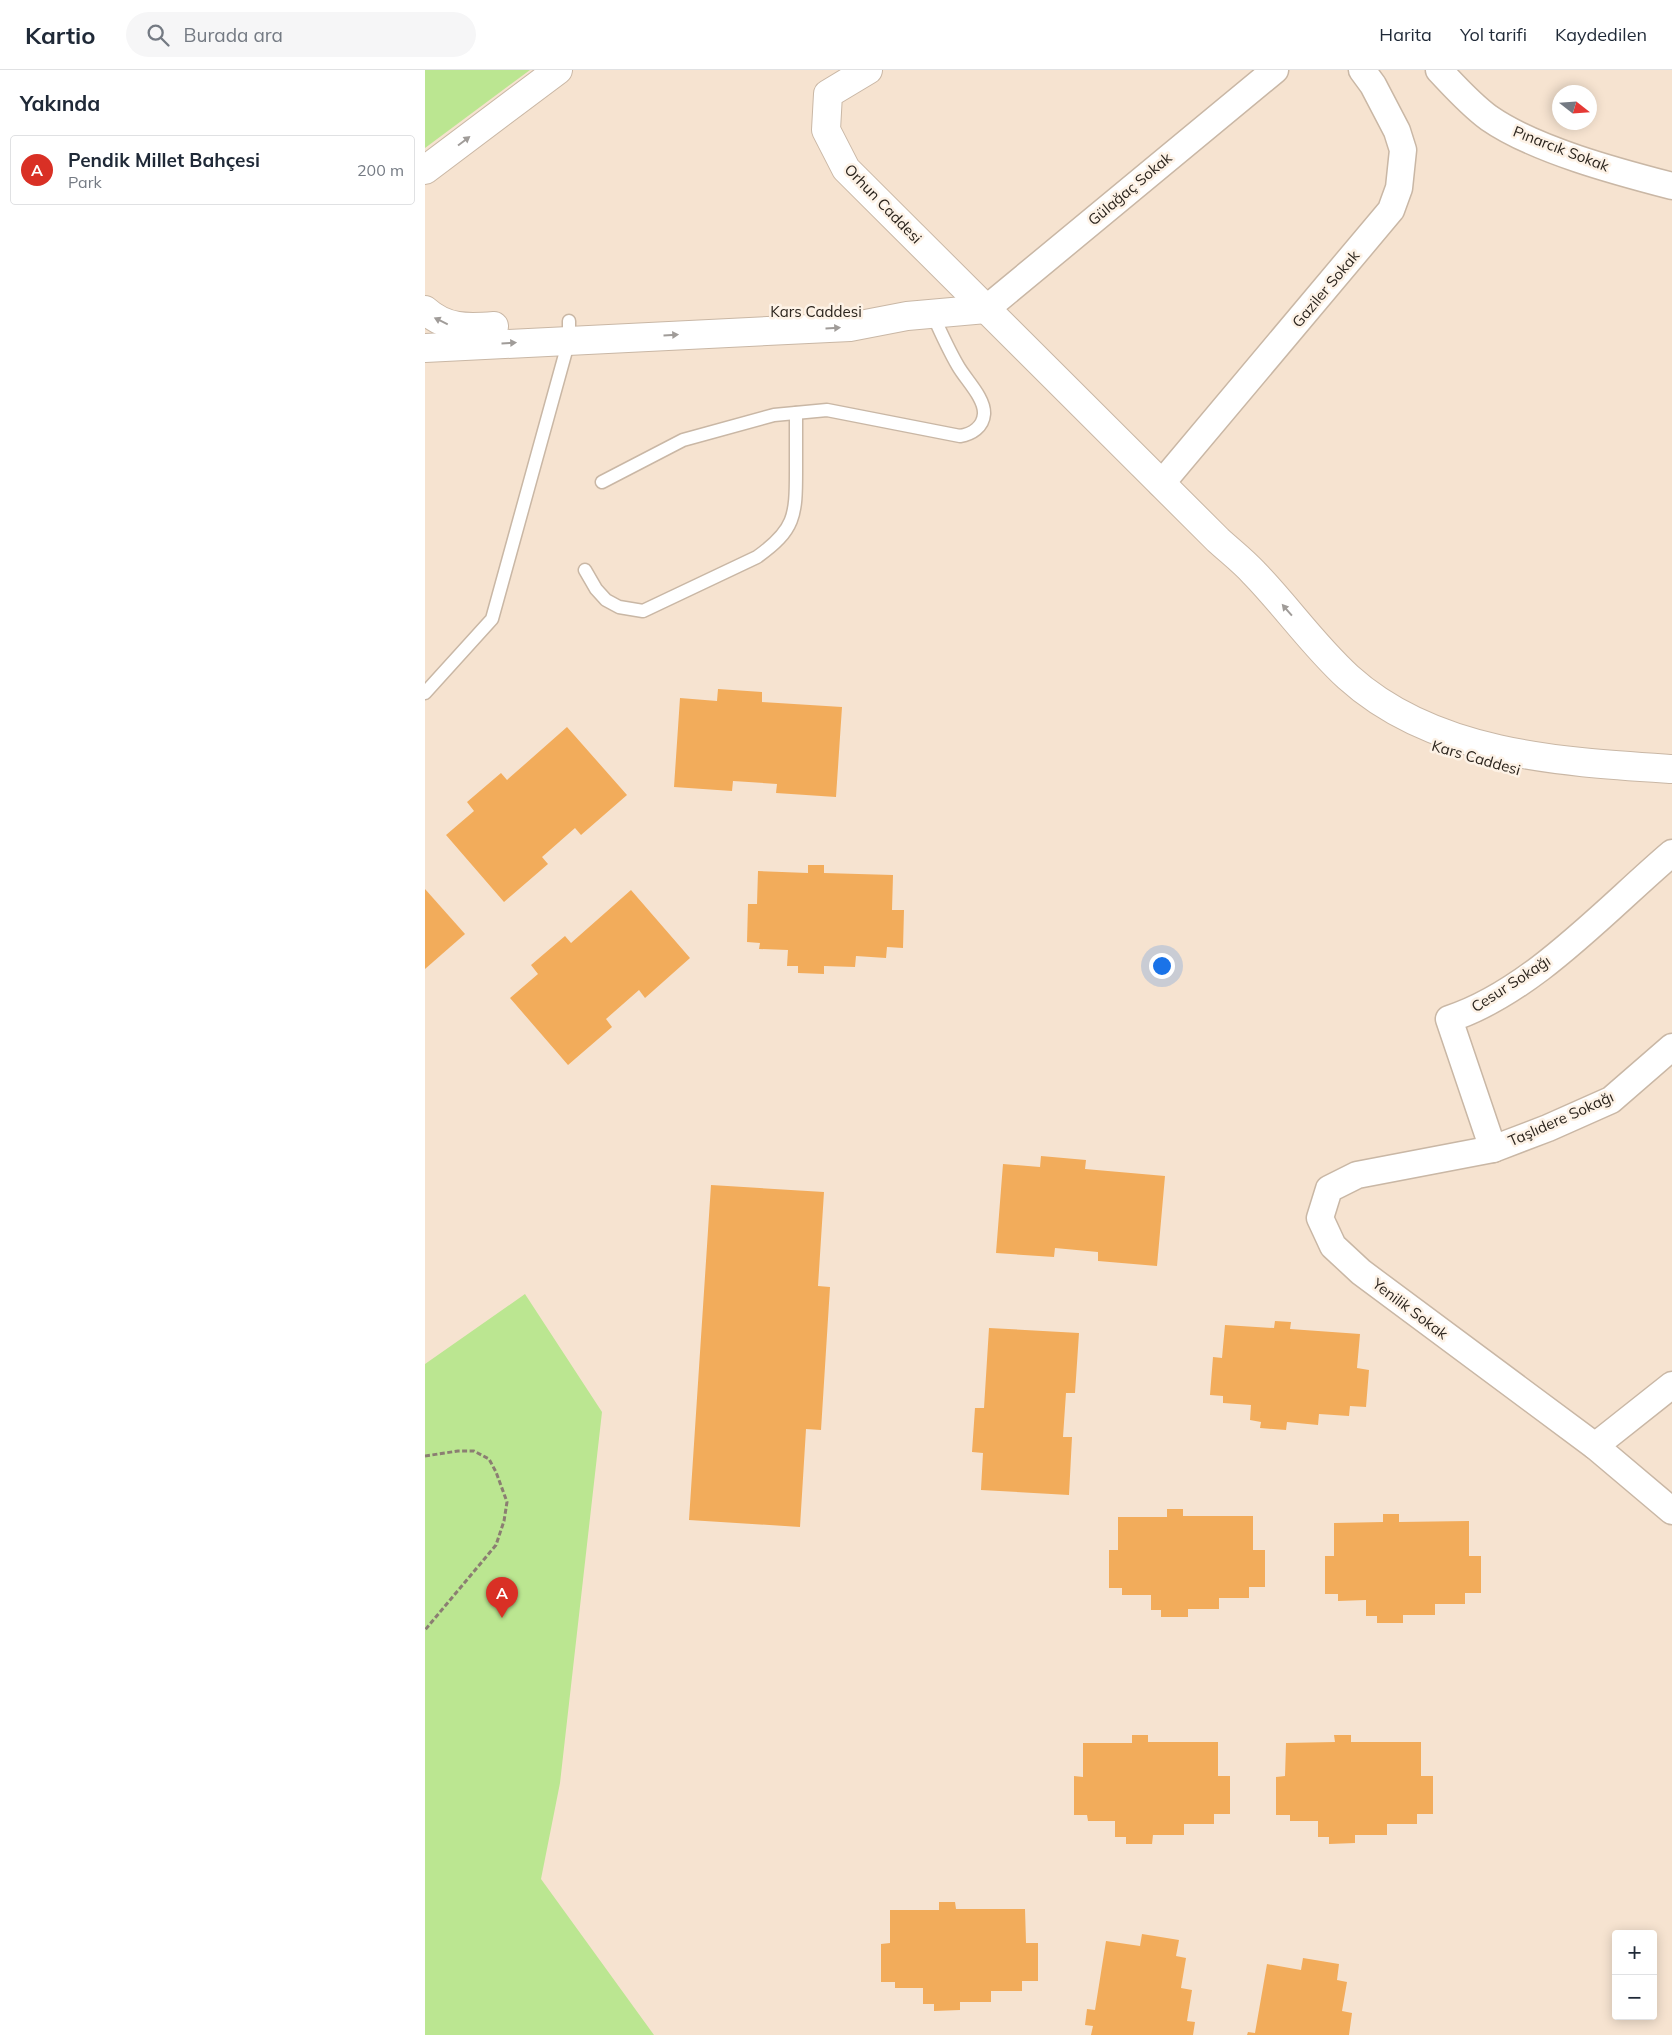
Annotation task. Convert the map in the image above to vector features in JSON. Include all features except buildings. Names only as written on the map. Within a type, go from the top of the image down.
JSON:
[{"type":"street","points":[[428,171],[558,70]]},
{"type":"street","name":"Orhun Caddesi","points":[[868,70],[828,94],[826,130],[846,169],[986,309]]},
{"type":"street","name":"Gülağaç Sokak","points":[[986,309],[1275,70]]},
{"type":"street","name":"Gaziler Sokak","points":[[1161,484],[1391,210],[1399,188],[1403,150],[1397,131],[1373,84],[1362,70]]},
{"type":"street","name":"Pınarcık Sokak","points":[[1439,70],[1466,98],[1490,118],[1525,138],[1617,171],[1672,186]]},
{"type":"street","name":"Kars Caddesi","points":[[425,348],[569,330],[844,309],[920,314],[986,309],[1217,540],[1253,571],[1324,653],[1349,678],[1376,698],[1423,724],[1453,736],[1523,754],[1575,761],[1672,769]]},
{"type":"street","name":"Kars Caddesi","points":[[425,310],[441,322],[463,328],[569,330]]},
{"type":"street","name":"Kars Caddesi","points":[[1217,540],[1242,584],[1317,669],[1359,706],[1421,742],[1454,754],[1514,770],[1622,783],[1672,785]]},
{"type":"street","name":"Cesur Sokağı","points":[[1493,1149],[1449,1019],[1469,1012],[1530,975],[1564,948],[1672,853]]},
{"type":"street","name":"Taşlıdere Sokağı","points":[[1493,1149],[1611,1100],[1672,1047]]},
{"type":"street","name":"Yenilik Sokak","points":[[1493,1149],[1357,1175],[1329,1189],[1321,1218],[1333,1246],[1361,1272],[1595,1446],[1672,1511]]},
{"type":"street","points":[[1595,1446],[1672,1385]]},
{"type":"lane","points":[[602,482],[683,440],[774,415],[827,410],[960,436],[969,435],[975,430],[984,414],[983,404],[920,314]]},
{"type":"lane","points":[[425,692],[492,619],[569,330]]},
{"type":"lane","points":[[585,570],[595,589],[606,600],[619,607],[643,611],[757,557],[771,547],[783,534],[796,507],[796,413]]},
{"type":"path","points":[[425,1456],[474,1450],[489,1459],[497,1472],[507,1502],[504,1522],[496,1544],[425,1630]]},
{"type":"green space","points":[[425,70],[530,70],[425,148]]},
{"type":"green space","points":[[525,1294],[602,1412],[560,1783],[541,1879],[654,2035],[425,2035],[425,1364]]},
{"type":"place","name":"Pendik Millet Bahçesi","points":[[502,1618]]}]
